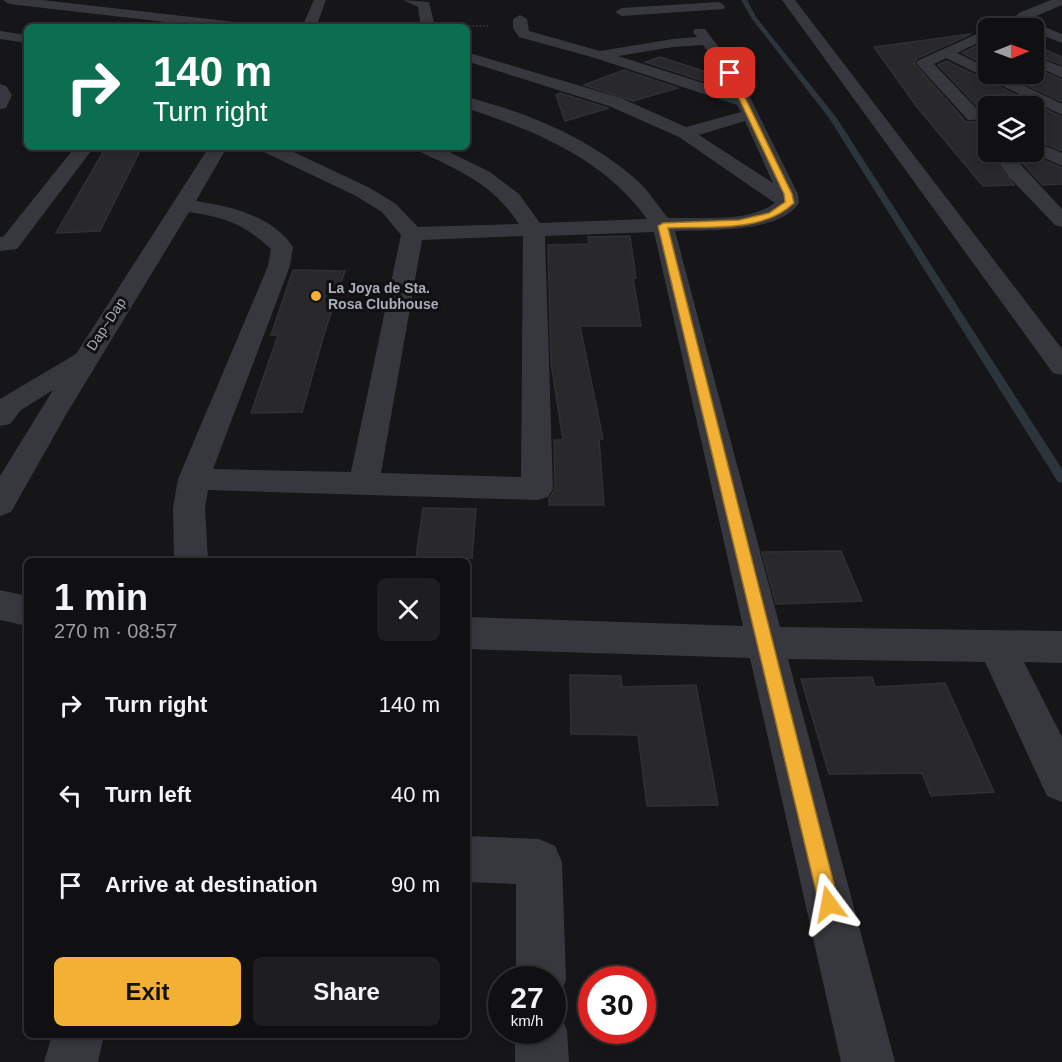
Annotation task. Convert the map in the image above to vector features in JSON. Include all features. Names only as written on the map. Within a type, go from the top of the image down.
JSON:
[{"type":"street","points":[[9,0],[204,24]]},
{"type":"street","points":[[310,24],[320,0]]},
{"type":"street","points":[[410,0],[424,5],[427,24]]},
{"type":"street","points":[[788,0],[1062,367]]},
{"type":"street","points":[[621,10],[718,3],[727,19]]},
{"type":"street","points":[[1058,6],[1024,16],[1013,23],[1062,39]]},
{"type":"street","points":[[212,24],[221,7]]},
{"type":"street","points":[[520,19],[520,28],[524,34],[600,55],[746,108]]},
{"type":"street","points":[[0,36],[24,39]]},
{"type":"street","points":[[579,62],[600,55],[703,37],[715,49],[725,65],[788,194],[789,203]]},
{"type":"street","points":[[978,40],[927,59],[924,63],[978,115]]},
{"type":"street","points":[[946,53],[1060,108]]},
{"type":"street","points":[[470,57],[615,102],[685,134],[789,203]]},
{"type":"street","points":[[1044,65],[1062,73]]},
{"type":"street","points":[[516,86],[558,69]]},
{"type":"street","points":[[0,89],[4,95],[0,104]]},
{"type":"street","points":[[478,100],[571,143],[604,164],[631,186],[663,226],[868,1062]]},
{"type":"street","points":[[685,134],[746,108]]},
{"type":"street","points":[[1044,109],[1060,108]]},
{"type":"street","points":[[0,244],[9,244],[83,150]]},
{"type":"street","name":"Dap~Dap","points":[[0,504],[84,359],[184,205],[216,150]]},
{"type":"street","points":[[275,150],[314,167],[390,208],[412,234]]},
{"type":"street","points":[[194,479],[537,489],[534,230],[512,198],[483,176],[431,150]]},
{"type":"street","points":[[1044,151],[1062,160]]},
{"type":"street","points":[[1008,162],[1061,219]]},
{"type":"street","points":[[412,234],[739,222],[772,215],[789,203]]},
{"type":"street","points":[[184,205],[228,212],[261,230],[282,247],[279,266],[194,479],[189,508],[191,558]]},
{"type":"street","points":[[364,484],[412,234]]},
{"type":"street","points":[[0,417],[11,404],[84,359]]},
{"type":"street","points":[[470,633],[765,643],[1062,647]]},
{"type":"street","points":[[998,647],[1062,782]]},
{"type":"street","points":[[470,859],[539,862],[541,966]]},
{"type":"street","points":[[71,1062],[77,1038]]},
{"type":"street","points":[[541,1044],[542,1062]]},
{"type":"building","points":[[971,34],[918,58],[914,63],[966,122],[978,121],[978,162],[996,162],[1014,185],[983,186],[917,107],[874,47]]},
{"type":"building","points":[[978,45],[978,61],[962,53]]},
{"type":"building","points":[[1044,49],[1062,57],[1062,65],[1044,58]]},
{"type":"building","points":[[660,57],[719,76],[703,81],[645,62]]},
{"type":"building","points":[[946,61],[978,76],[978,84],[994,84],[1018,96],[978,96],[978,107],[938,65]]},
{"type":"building","points":[[624,70],[678,88],[633,101],[584,85]]},
{"type":"building","points":[[1044,72],[1062,80],[1062,102],[1025,84],[1044,84]]},
{"type":"building","points":[[560,93],[609,108],[565,121],[556,95]]},
{"type":"building","points":[[1044,108],[1062,117],[1062,151],[1044,143]]},
{"type":"building","points":[[104,150],[140,150],[100,231],[56,233]]},
{"type":"building","points":[[1044,160],[1062,168],[1062,184],[1043,185],[1021,162],[1044,162]]},
{"type":"building","points":[[630,236],[636,278],[633,278],[641,326],[580,326],[603,439],[599,439],[604,505],[549,505],[549,499],[555,489],[554,440],[563,440],[551,363],[548,245],[589,244],[588,237]]},
{"type":"building","points":[[293,270],[345,271],[302,412],[251,413],[278,335],[271,335]]},
{"type":"building","points":[[423,508],[476,509],[472,558],[416,558]]},
{"type":"building","points":[[841,551],[862,601],[776,604],[762,552]]},
{"type":"building","points":[[570,675],[621,676],[622,687],[696,685],[718,805],[647,806],[638,735],[571,734]]},
{"type":"building","points":[[872,677],[875,687],[945,683],[994,792],[931,796],[922,773],[829,774],[801,679]]},
{"type":"waterway","points":[[744,0],[754,18],[832,117],[1062,479]]},
{"type":"place","name":"La Joya de Sta. Rosa Clubhouse","points":[[316,296]]},
{"type":"route","points":[[730,73],[788,194],[789,203],[772,215],[739,222],[663,226],[829,904]]}]
